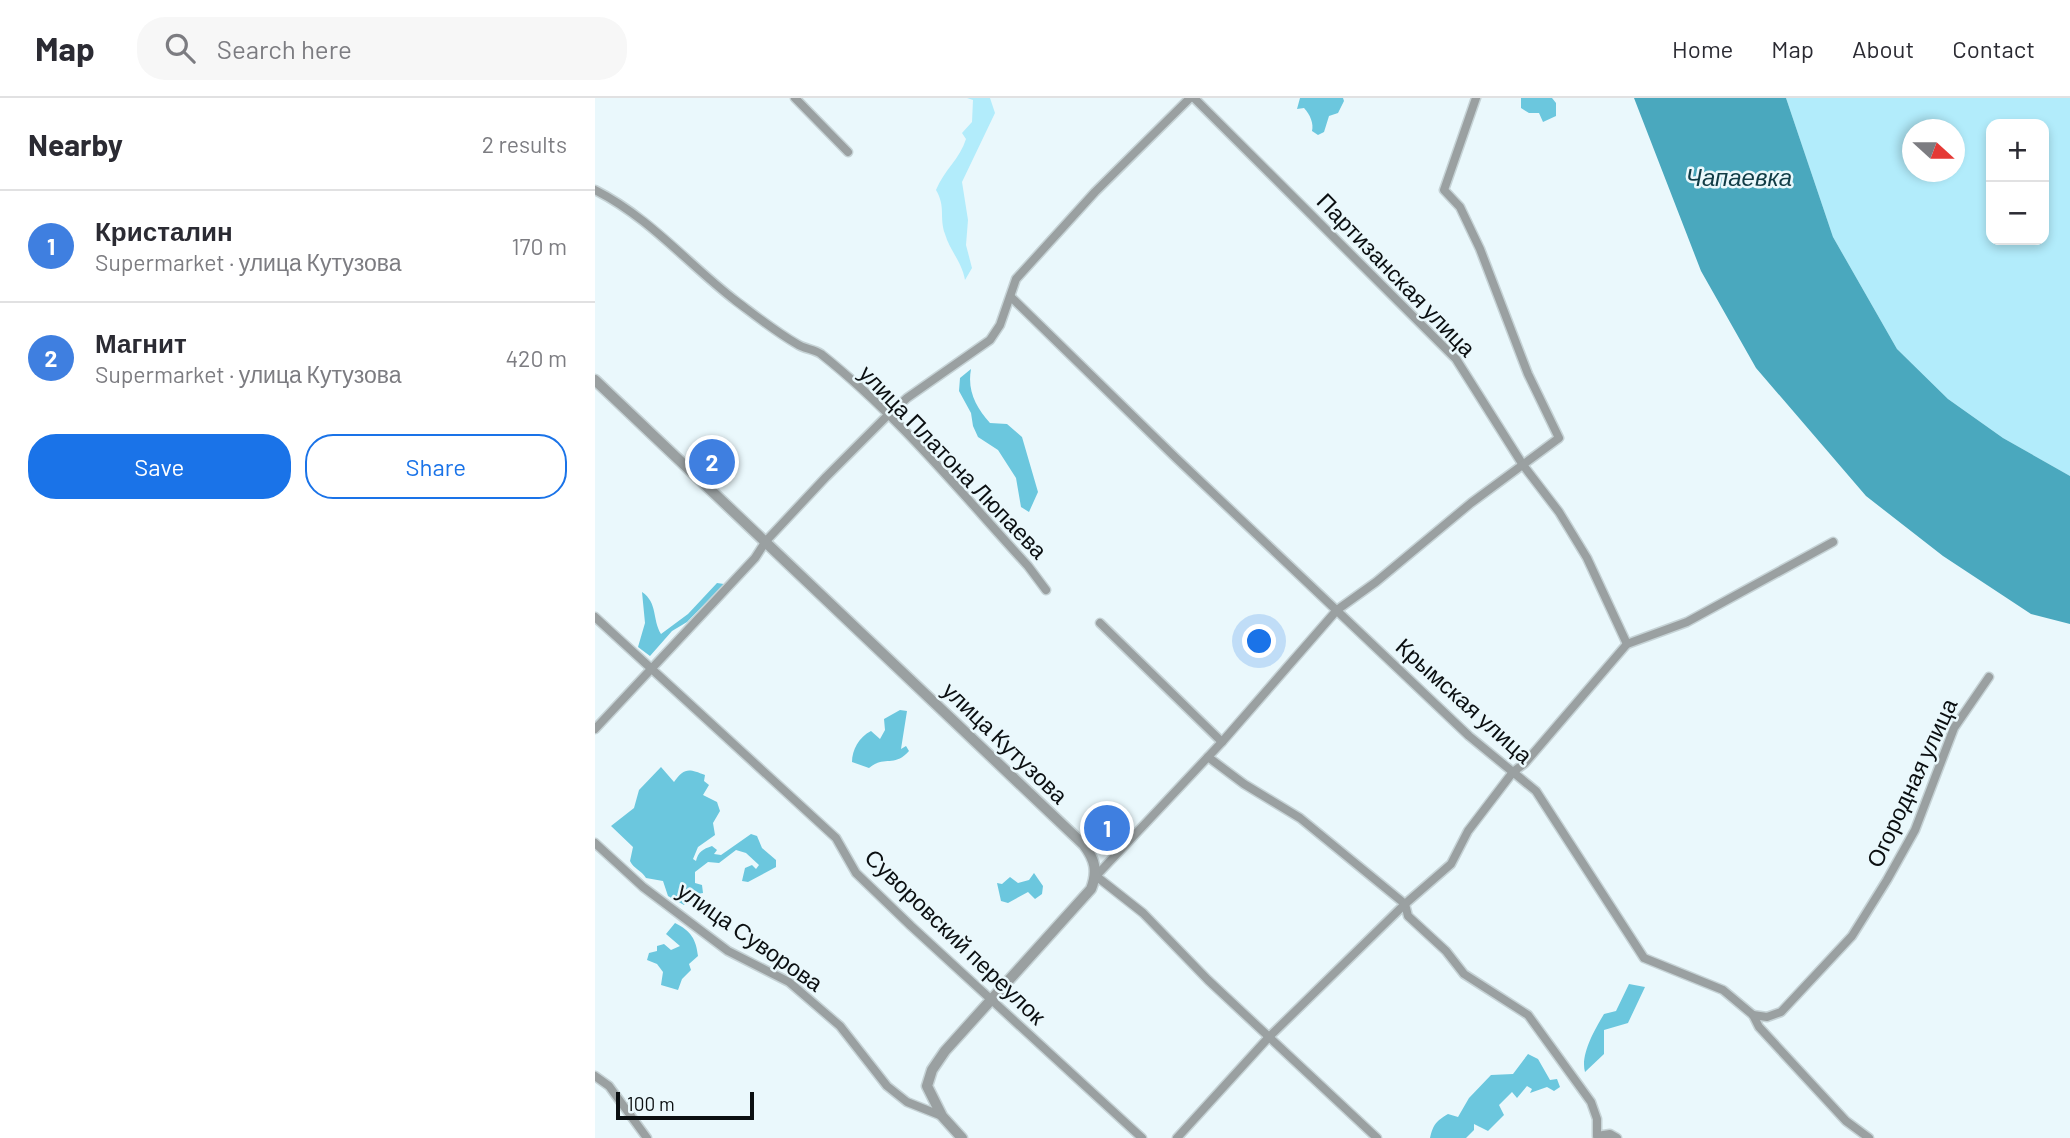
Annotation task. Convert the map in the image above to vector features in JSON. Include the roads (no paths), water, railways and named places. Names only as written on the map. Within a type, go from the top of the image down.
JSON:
[{"type":"street","points":[[795,98],[848,152]]},
{"type":"street","points":[[595,729],[755,558],[766,541],[887,416],[907,398],[990,340],[1011,297],[1016,279],[1054,235],[1192,98]]},
{"type":"street","name":"Партизанская улица","points":[[1192,98],[1456,359],[1523,465],[1559,512],[1587,558],[1627,644]]},
{"type":"street","points":[[991,1001],[1091,889],[1096,876],[1222,742],[1337,610],[1559,438],[1528,373],[1480,248],[1460,206],[1444,190],[1476,98]]},
{"type":"street","name":"улица Платона Люпаева","points":[[595,190],[656,232],[684,260],[766,323],[799,346],[818,352],[887,416],[1028,566],[1046,590]]},
{"type":"street","name":"Крымская улица","points":[[1011,297],[1469,736],[1536,791],[1644,958],[1652,964],[1710,983],[1753,1015],[1759,1027],[1846,1121],[1869,1138]]},
{"type":"street","name":"улица Кутузова","points":[[596,384],[766,541],[1084,845],[1094,859],[1096,876]]},
{"type":"street","points":[[1177,1138],[1269,1037],[1405,904],[1451,864],[1468,831],[1513,772],[1525,763],[1599,681],[1627,644],[1687,622],[1833,542]]},
{"type":"street","name":"Суворовский переулок","points":[[595,617],[836,838],[856,873],[991,1001],[1000,1005],[1142,1138]]},
{"type":"street","points":[[1100,623],[1222,742]]},
{"type":"street","name":"Огородная улица","points":[[1753,1015],[1767,1017],[1781,1012],[1852,936],[1915,830],[1939,761],[1961,715],[1989,677]]},
{"type":"street","points":[[1208,757],[1244,784],[1300,818],[1405,904],[1408,916],[1446,951],[1464,974],[1528,1015],[1591,1102],[1597,1119],[1595,1137],[1610,1134],[1617,1138]]},
{"type":"street","name":"улица Суворова","points":[[595,843],[643,887],[728,951],[789,982],[840,1026],[887,1086],[907,1102],[942,1116]]},
{"type":"street","points":[[1096,876],[1143,913],[1377,1138]]},
{"type":"street","name":"улица Суворова","points":[[962,1138],[942,1116],[927,1086],[932,1070],[945,1051],[991,1001]]},
{"type":"street","points":[[595,1076],[609,1086],[647,1138]]},
{"type":"water","name":"Чапаевка","points":[[1634,98],[1786,98],[1833,237],[1897,349],[1948,399],[2003,438],[2070,476],[2070,624],[2031,614],[1943,556],[1866,496],[1756,368],[1701,271]]},
{"type":"place","name":"Магнит","points":[[712,462]]},
{"type":"place","name":"Кристалин","points":[[1107,828]]}]
